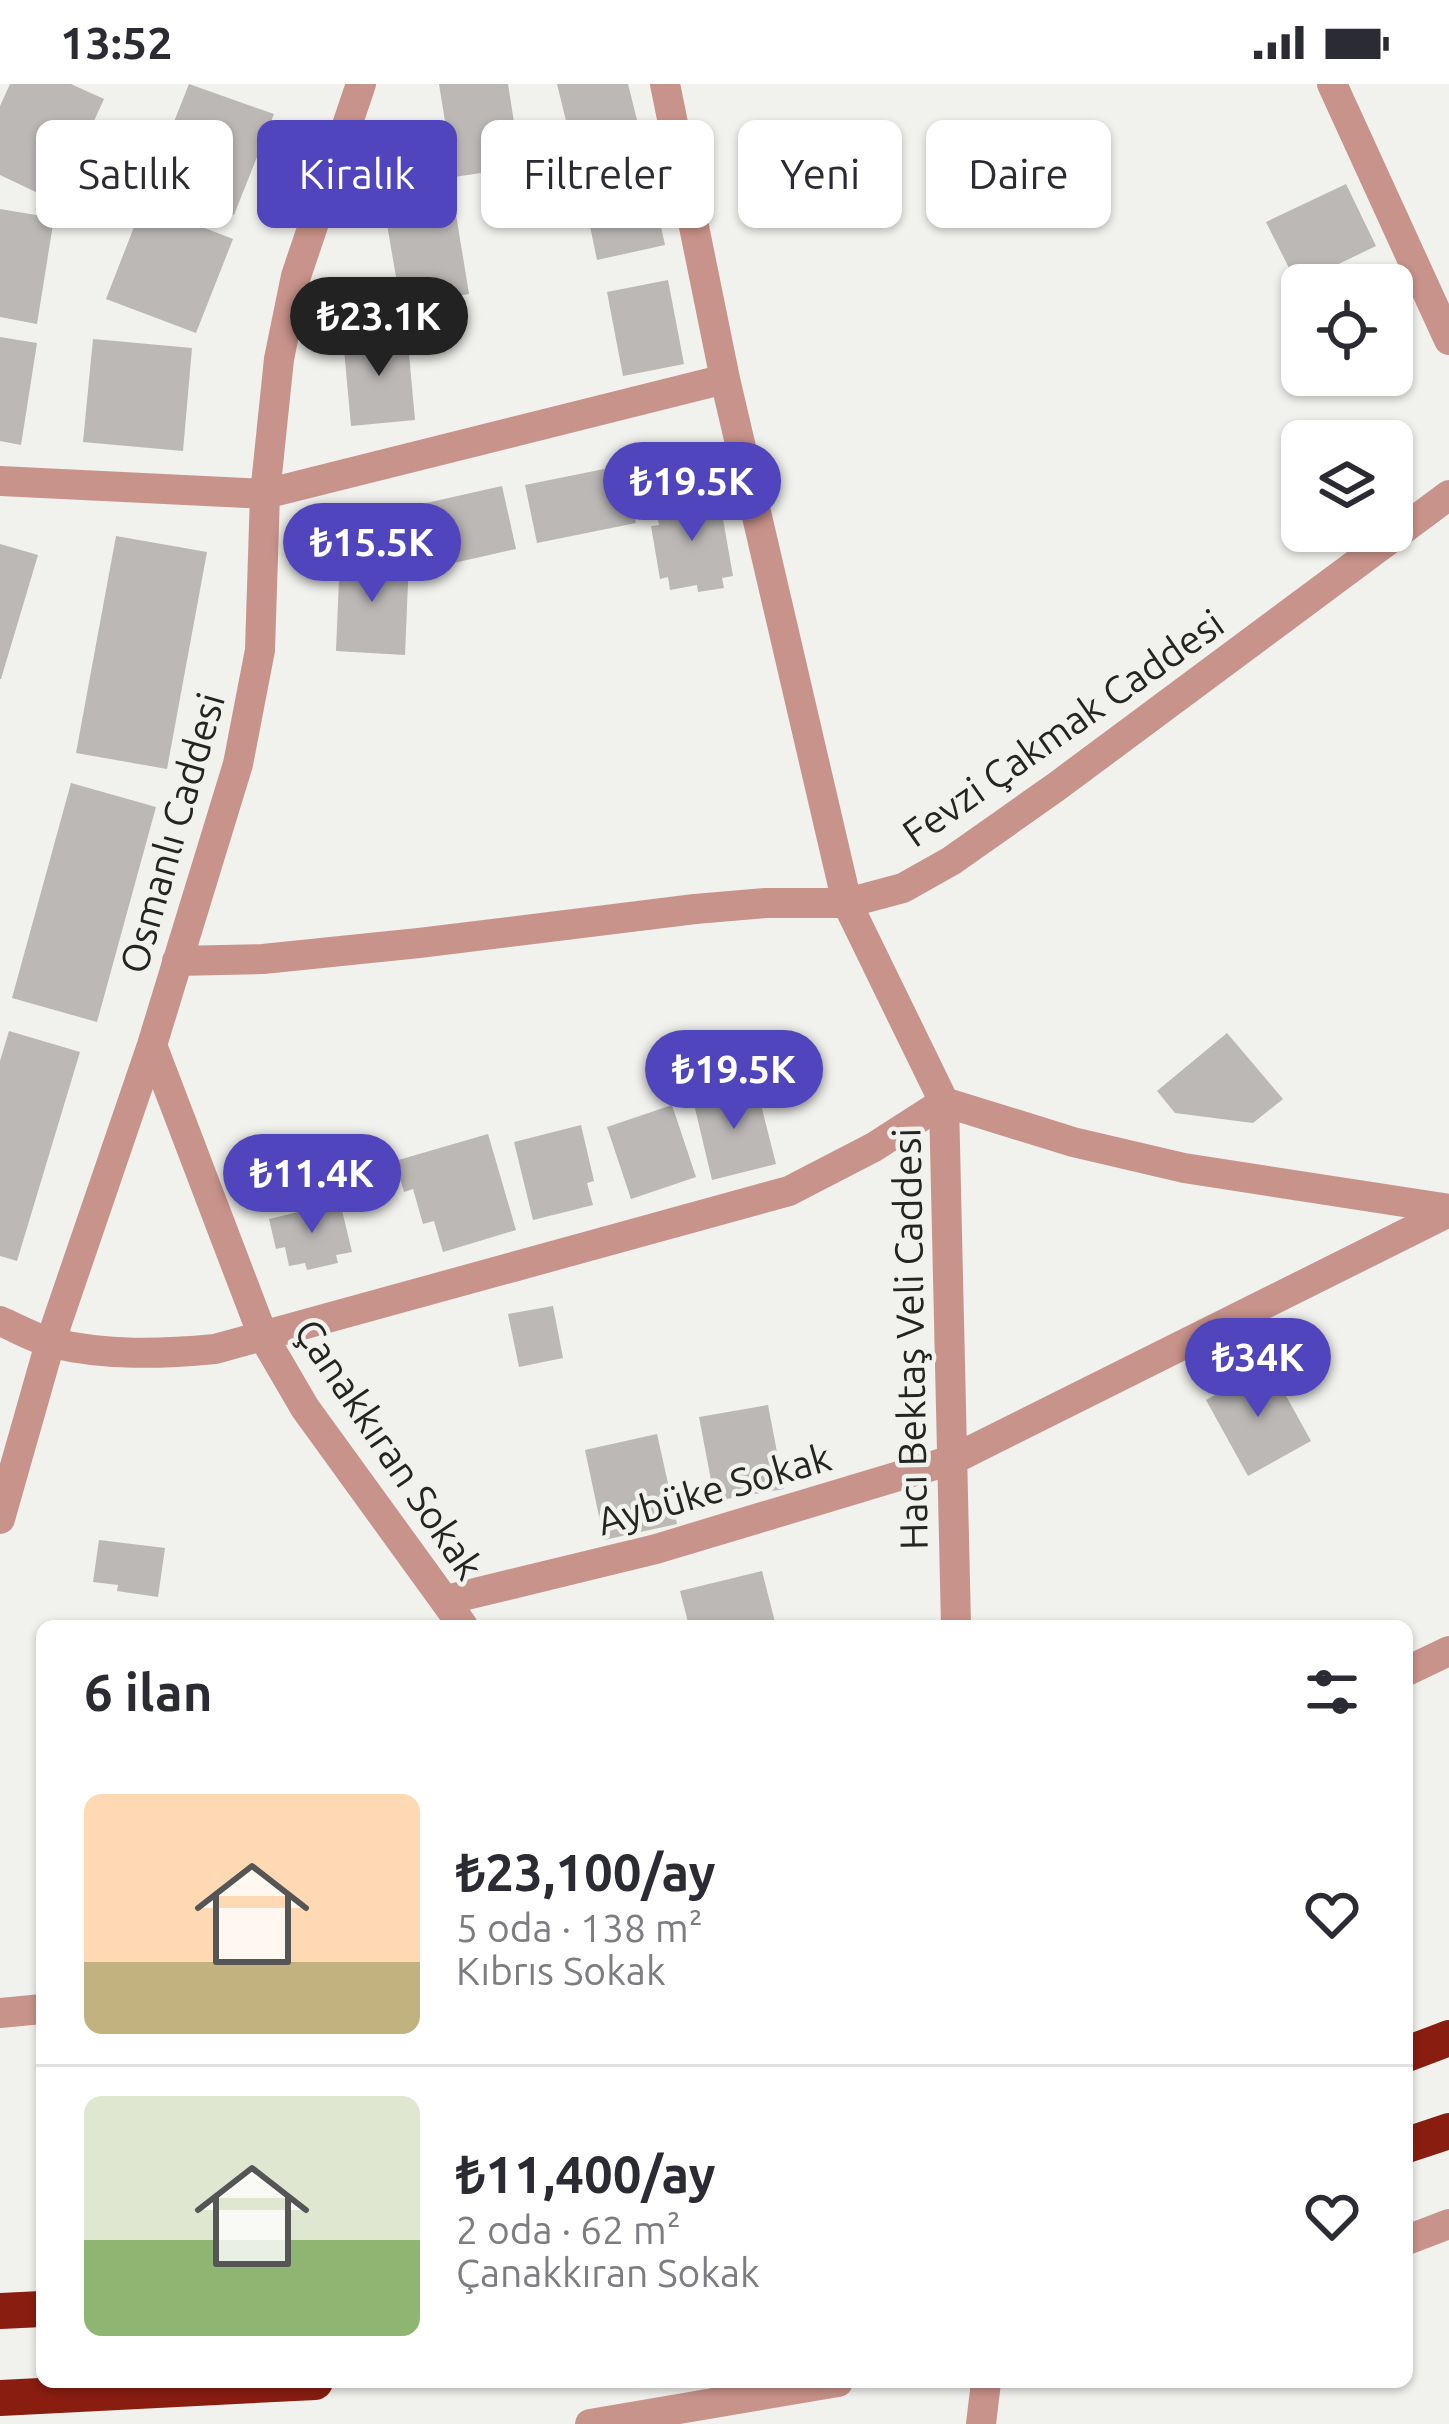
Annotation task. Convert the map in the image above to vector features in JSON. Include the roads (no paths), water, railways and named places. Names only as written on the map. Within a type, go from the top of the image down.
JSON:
[{"type":"highway","points":[[1413,2052],[1449,2038]]},
{"type":"highway","points":[[1413,2143],[1449,2131]]},
{"type":"highway","points":[[0,2311],[36,2309]]},
{"type":"highway","points":[[0,2398],[197,2388]]},
{"type":"street","name":"Osmanlı Caddesi","points":[[0,1519],[50,1343],[152,1045],[238,764],[253,702],[278,358],[296,276],[361,84]]},
{"type":"street","name":"Hacı Bektaş Veli Caddesi","points":[[665,84],[724,379],[847,903],[944,1102],[956,1620]]},
{"type":"street","points":[[1332,84],[1449,340]]},
{"type":"street","points":[[0,481],[265,494],[724,379]]},
{"type":"street","name":"Fevzi Çakmak Caddesi","points":[[177,962],[263,959],[695,909],[847,903],[903,888],[951,861],[1449,495]]},
{"type":"street","name":"Çanakkıran Sokak","points":[[152,1045],[262,1336],[304,1408],[454,1613]]},
{"type":"street","points":[[0,1321],[50,1343],[113,1352],[165,1354],[215,1348],[789,1191],[874,1147],[944,1102],[1073,1142],[1184,1168],[1449,1211]]},
{"type":"street","name":"Aybüke Sokak","points":[[454,1613],[952,1460],[1449,1211]]},
{"type":"street","points":[[1413,1668],[1449,1651]]},
{"type":"street","points":[[0,2013],[36,2010]]},
{"type":"street","points":[[1413,2238],[1449,2224]]},
{"type":"street","points":[[590,2424],[803,2388]]},
{"type":"street","points":[[981,2424],[985,2388]]}]
